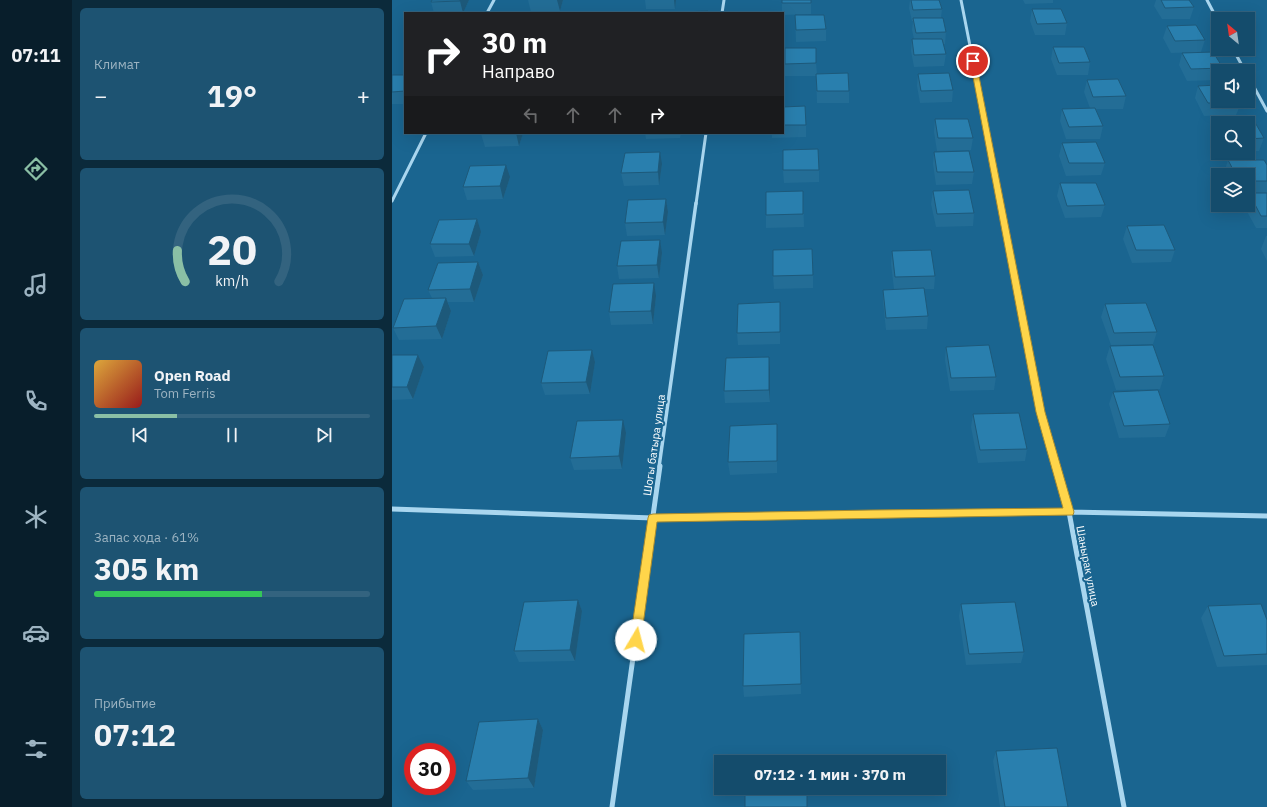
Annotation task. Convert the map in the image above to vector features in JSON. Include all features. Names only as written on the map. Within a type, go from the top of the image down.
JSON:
[{"type":"street","points":[[488,12],[494,0]]},
{"type":"street","points":[[722,12],[724,0]]},
{"type":"street","name":"Шанырак улица","points":[[961,0],[1041,412],[1069,512],[1124,807]]},
{"type":"street","points":[[1207,0],[1213,12]]},
{"type":"street","points":[[1255,89],[1267,111]]},
{"type":"street","points":[[392,201],[426,134]]},
{"type":"street","name":"Шогы батыра улица","points":[[612,807],[706,134]]},
{"type":"street","points":[[392,510],[653,518],[1069,512],[1267,516]]},
{"type":"building","points":[[432,0],[460,0],[460,1],[431,2]]},
{"type":"building","points":[[782,0],[811,0],[811,3],[782,3]]},
{"type":"building","points":[[911,0],[939,0],[942,9],[913,10]]},
{"type":"building","points":[[1161,0],[1189,0],[1194,7],[1165,8]]},
{"type":"building","points":[[1032,9],[1061,9],[1067,23],[1037,24]]},
{"type":"building","points":[[708,11],[708,12],[679,12]]},
{"type":"building","points":[[795,15],[824,15],[826,29],[796,30]]},
{"type":"building","points":[[913,18],[943,18],[946,32],[916,33]]},
{"type":"building","points":[[1196,25],[1205,40],[1175,41],[1167,26]]},
{"type":"building","points":[[912,39],[942,39],[946,54],[914,55]]},
{"type":"building","points":[[1053,47],[1084,47],[1090,62],[1059,63]]},
{"type":"building","points":[[785,48],[816,48],[816,63],[785,64]]},
{"type":"building","points":[[1211,52],[1211,56],[1216,56],[1220,64],[1211,64],[1211,68],[1191,69],[1182,53]]},
{"type":"building","points":[[848,73],[849,91],[817,91],[816,74]]},
{"type":"building","points":[[949,73],[953,90],[921,91],[918,74]]},
{"type":"building","points":[[392,75],[404,75],[404,91],[392,92]]},
{"type":"building","points":[[1118,79],[1126,96],[1093,97],[1087,80]]},
{"type":"building","points":[[1211,85],[1211,103],[1208,103],[1198,86]]},
{"type":"building","points":[[805,106],[806,125],[784,125],[784,107]]},
{"type":"building","points":[[1095,108],[1103,126],[1069,127],[1062,109]]},
{"type":"building","points":[[935,119],[968,119],[973,138],[938,138]]},
{"type":"building","points":[[1255,122],[1264,138],[1255,139]]},
{"type":"building","points":[[1096,142],[1105,163],[1069,163],[1062,143]]},
{"type":"building","points":[[818,149],[819,170],[783,170],[783,150]]},
{"type":"building","points":[[969,151],[974,172],[937,172],[934,152]]},
{"type":"building","points":[[660,152],[658,172],[621,173],[625,153]]},
{"type":"building","points":[[1228,160],[1264,160],[1267,165],[1267,181],[1255,181],[1255,168],[1232,168]]},
{"type":"building","points":[[506,165],[500,186],[463,187],[470,166]]},
{"type":"building","points":[[1060,183],[1096,183],[1105,205],[1067,206]]},
{"type":"building","points":[[969,190],[974,213],[937,214],[933,191]]},
{"type":"building","points":[[803,191],[803,214],[766,215],[766,192]]},
{"type":"building","points":[[1255,193],[1267,193],[1267,216],[1261,216],[1255,204]]},
{"type":"building","points":[[666,199],[663,222],[625,223],[628,200]]},
{"type":"building","points":[[477,219],[469,244],[430,244],[439,220]]},
{"type":"building","points":[[1164,225],[1175,250],[1136,250],[1127,226]]},
{"type":"building","points":[[660,240],[657,265],[617,266],[621,241]]},
{"type":"building","points":[[812,249],[813,275],[773,276],[773,250]]},
{"type":"building","points":[[931,250],[935,276],[895,277],[892,251]]},
{"type":"building","points":[[478,262],[470,289],[428,290],[438,263]]},
{"type":"building","points":[[654,283],[651,311],[609,312],[613,284]]},
{"type":"building","points":[[924,288],[928,316],[886,318],[883,290]]},
{"type":"building","points":[[446,298],[436,326],[393,328],[404,299]]},
{"type":"building","points":[[780,302],[780,332],[737,333],[738,304]]},
{"type":"building","points":[[1146,303],[1157,332],[1114,333],[1105,304]]},
{"type":"building","points":[[989,345],[996,377],[951,378],[946,347]]},
{"type":"building","points":[[1153,345],[1164,376],[1120,377],[1110,346]]},
{"type":"building","points":[[592,350],[586,382],[541,383],[548,351]]},
{"type":"building","points":[[392,355],[418,355],[407,387],[392,387]]},
{"type":"building","points":[[769,357],[769,390],[724,391],[726,358]]},
{"type":"building","points":[[1158,390],[1170,424],[1124,426],[1113,392]]},
{"type":"building","points":[[1019,413],[1027,449],[980,450],[973,414]]},
{"type":"building","points":[[623,420],[619,456],[570,458],[577,421]]},
{"type":"building","points":[[777,424],[777,461],[728,462],[730,426]]},
{"type":"building","points":[[578,600],[570,650],[514,651],[524,602]]},
{"type":"building","points":[[1015,602],[1024,652],[969,654],[961,604]]},
{"type":"building","points":[[1261,604],[1267,620],[1267,654],[1224,656],[1208,606]]},
{"type":"building","points":[[800,632],[801,684],[743,686],[744,634]]},
{"type":"building","points":[[538,719],[528,778],[466,781],[479,722]]},
{"type":"building","points":[[1057,748],[1068,807],[1005,807],[996,751]]},
{"type":"building","points":[[745,795],[807,795],[807,807],[745,807]]},
{"type":"route","points":[[636,640],[653,518],[1069,512],[1041,412],[973,61]]}]
